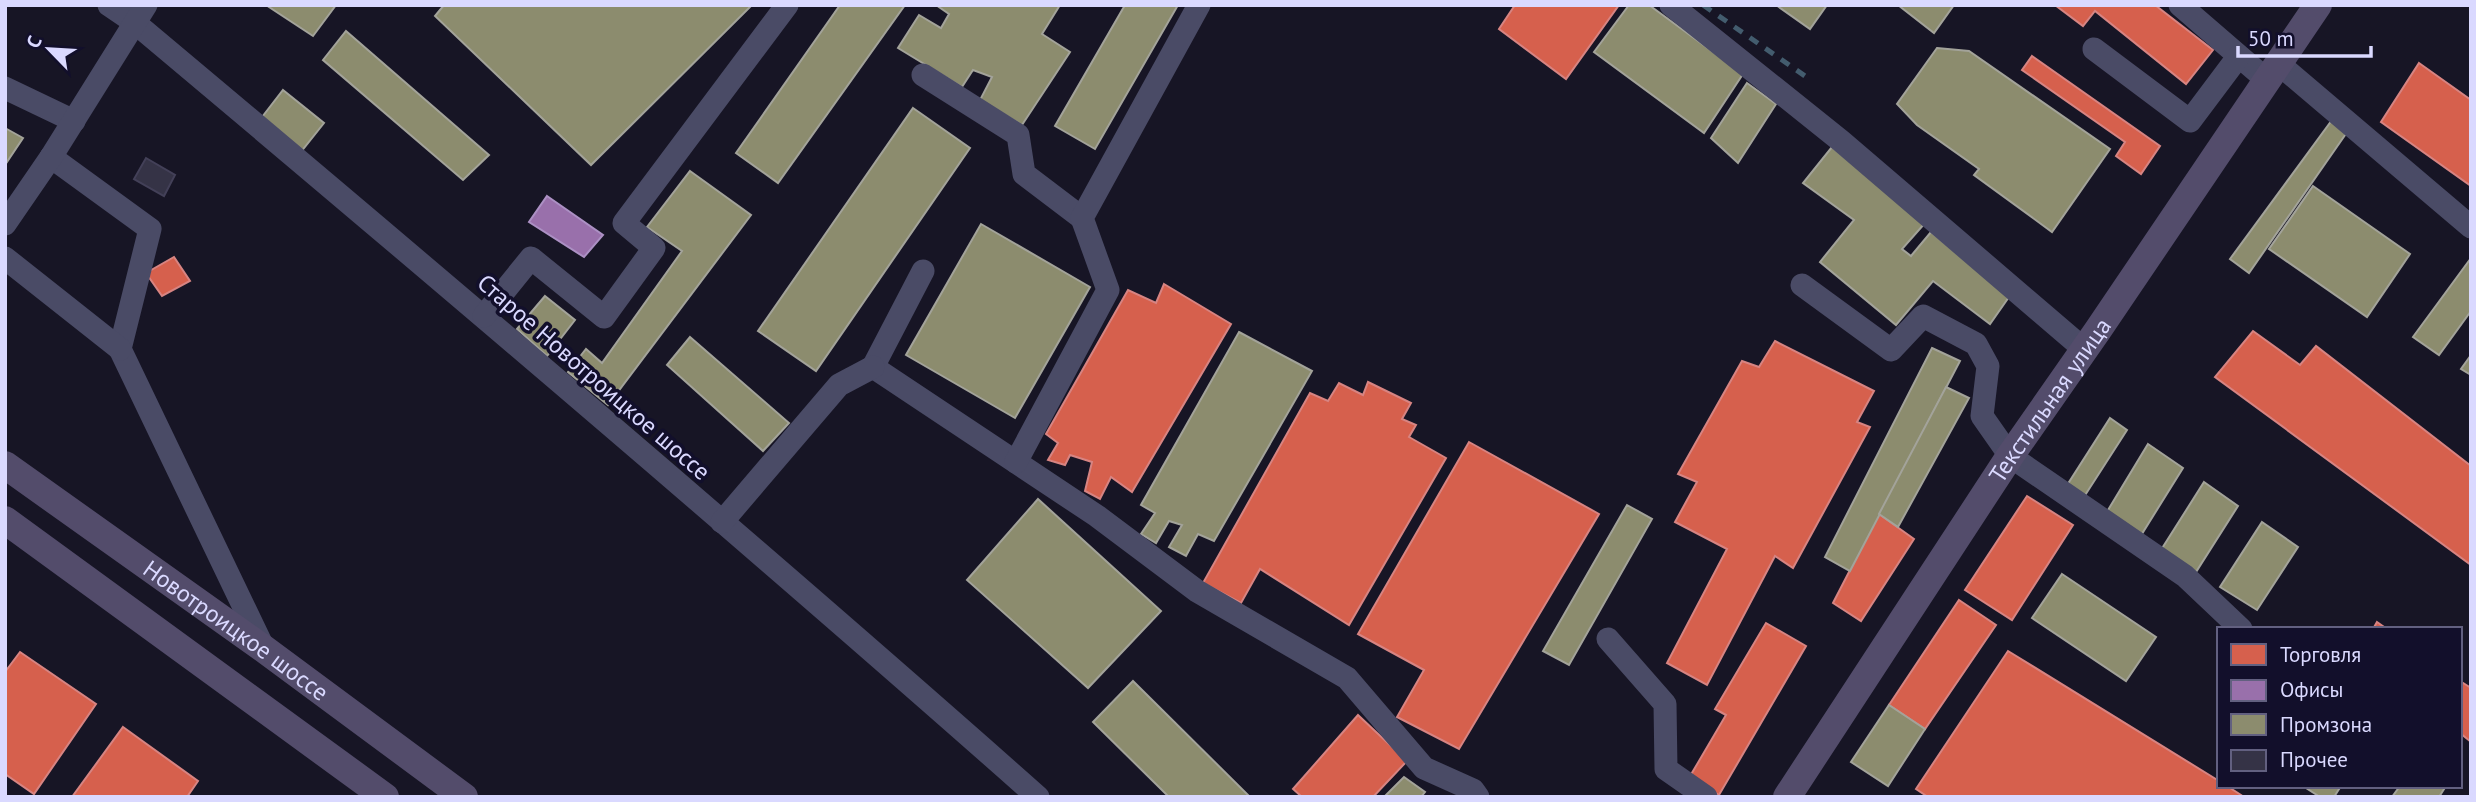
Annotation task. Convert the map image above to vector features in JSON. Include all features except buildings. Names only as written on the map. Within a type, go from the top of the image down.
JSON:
[{"type":"main road","name":"Текстильная улица","points":[[1787,797],[2010,456],[2085,350],[2318,5]]},
{"type":"main road","name":"Новотроицкое шоссе","points":[[5,464],[264,649],[464,797]]},
{"type":"main road","name":"Новотроицкое шоссе","points":[[5,520],[385,797]]},
{"type":"street","name":"Старое Новотроицкое шоссе","points":[[110,5],[140,14],[1038,797]]},
{"type":"street","points":[[484,316],[531,258],[604,317],[654,248],[624,223],[787,5]]},
{"type":"street","points":[[1082,218],[1199,5]]},
{"type":"street","points":[[1671,5],[1840,141],[2085,350]]},
{"type":"street","points":[[2180,5],[2238,57],[2274,72],[2471,228]]},
{"type":"street","points":[[5,224],[51,157],[140,14]]},
{"type":"street","points":[[2094,49],[2190,121],[2238,57]]},
{"type":"street","points":[[923,75],[1018,135],[1024,174],[1082,218],[1108,290],[1016,462]]},
{"type":"street","points":[[5,88],[74,121]]},
{"type":"street","points":[[51,157],[150,229],[120,349]]},
{"type":"street","points":[[5,258],[120,349],[264,649]]},
{"type":"street","points":[[722,522],[839,385],[873,367],[923,271]]},
{"type":"street","points":[[1802,285],[1891,350],[1923,316],[1976,344],[1988,366],[1982,415],[2010,456],[2185,576],[2239,627]]},
{"type":"street","points":[[873,367],[1097,516],[1197,591],[1347,678],[1424,768],[1473,790],[1478,797]]},
{"type":"street","points":[[1608,639],[1665,704],[1666,768],[1706,797]]},
{"type":"railway","points":[[1703,5],[1805,76]]}]
